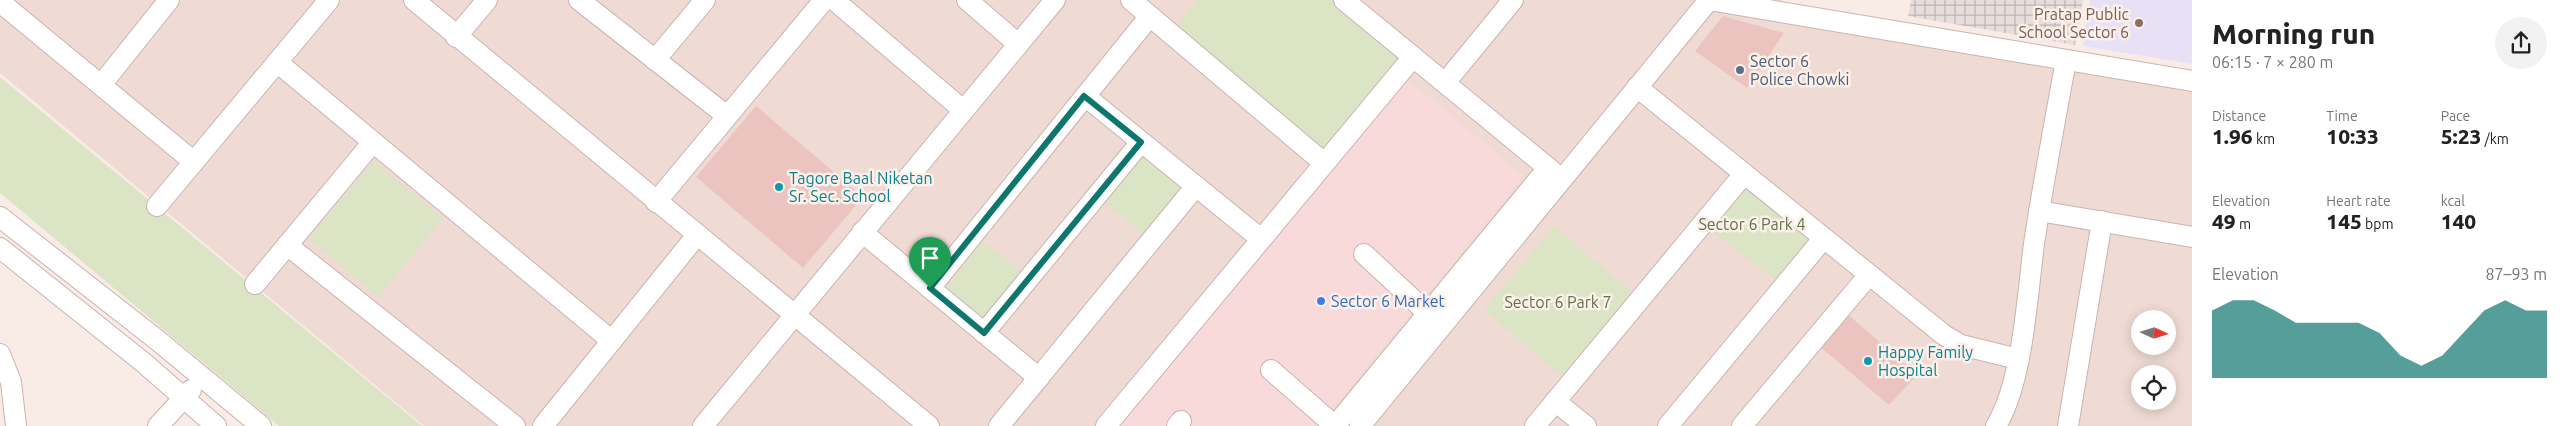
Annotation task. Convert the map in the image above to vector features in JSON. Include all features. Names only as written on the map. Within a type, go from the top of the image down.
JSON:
[{"type":"street","points":[[101,85],[169,0]]},
{"type":"street","points":[[157,206],[329,0]]},
{"type":"street","points":[[414,0],[456,37],[697,236],[795,314],[928,426]]},
{"type":"street","points":[[456,37],[487,0]]},
{"type":"street","points":[[655,60],[705,0]]},
{"type":"street","points":[[656,202],[824,0]]},
{"type":"street","points":[[834,0],[963,110]]},
{"type":"street","points":[[967,0],[1018,44]]},
{"type":"street","points":[[706,425],[862,232],[1055,0]]},
{"type":"street","points":[[1131,0],[1324,164]]},
{"type":"street","points":[[1344,0],[1555,173]]},
{"type":"street","points":[[1445,83],[1513,0]]},
{"type":"street","points":[[1271,370],[1335,426],[1434,320],[1555,173],[1637,87],[1709,0],[2192,81]]},
{"type":"street","points":[[0,2],[194,162]]},
{"type":"street","points":[[589,3],[655,60],[727,116]]},
{"type":"street","points":[[930,288],[1150,16]]},
{"type":"street","points":[[1106,426],[1413,57]]},
{"type":"street","points":[[1996,426],[2006,409],[2018,359],[2039,211],[2066,60]]},
{"type":"street","points":[[277,62],[612,341]]},
{"type":"street","points":[[1637,87],[1868,276],[1954,342],[2018,359]]},
{"type":"street","points":[[1084,96],[1261,239]]},
{"type":"street","points":[[255,284],[373,142]]},
{"type":"street","points":[[984,333],[1141,142]]},
{"type":"street","points":[[1535,426],[1744,174]]},
{"type":"street","points":[[999,426],[1196,186]]},
{"type":"street","points":[[2039,211],[2192,237]]},
{"type":"street","points":[[0,217],[262,426]]},
{"type":"street","points":[[2068,426],[2102,221]]},
{"type":"street","points":[[862,232],[1039,378]]},
{"type":"street","points":[[543,426],[697,236]]},
{"type":"street","points":[[1668,426],[1823,239]]},
{"type":"street","points":[[287,245],[515,426]]},
{"type":"street","points":[[0,248],[144,363],[216,426]]},
{"type":"street","points":[[1364,254],[1434,320]]},
{"type":"street","points":[[1742,426],[1868,276]]},
{"type":"street","points":[[1360,426],[1434,320]]},
{"type":"street","points":[[0,354],[11,382],[16,426]]},
{"type":"street","points":[[158,426],[202,377]]},
{"type":"street","points":[[1555,401],[1586,426]]},
{"type":"shaded area","points":[[0,0],[1782,0],[1778,20],[2192,89],[2192,426],[424,426],[0,73]]},
{"type":"shaded area","points":[[1911,0],[2083,0],[2075,45],[1908,16]]},
{"type":"shaded area","name":"Pratap Public School Sector 6","points":[[2090,0],[2192,0],[2192,64],[2083,46]]},
{"type":"shaded area","name":"Sector 6 Market","points":[[1405,77],[1524,176],[1318,426],[1118,426]]},
{"type":"green space","points":[[1197,0],[1331,0],[1401,58],[1326,150],[1176,26]]},
{"type":"green space","points":[[0,77],[422,426],[279,426],[0,193]]},
{"type":"green space","points":[[1143,157],[1181,189],[1143,234],[1105,202]]},
{"type":"green space","points":[[373,161],[443,218],[378,297],[309,239]]},
{"type":"green space","name":"Sector 6 Park 4","points":[[1746,182],[1817,240],[1782,284],[1710,230]]},
{"type":"green space","name":"Sector 6 Park 7","points":[[1554,226],[1633,293],[1563,377],[1484,310]]},
{"type":"green space","points":[[982,241],[1023,273],[986,320],[946,288]]},
{"type":"building","name":"Sector 6 Police Chowki","points":[[1723,16],[1784,33],[1747,88],[1695,51]]},
{"type":"building","name":"Tagore Baal Niketan Sr. Sec. School","points":[[756,106],[863,197],[803,268],[696,177]]},
{"type":"building","name":"Happy Family Hospital","points":[[1844,311],[1917,375],[1889,405],[1819,346]]},
{"type":"place","name":"Pratap Public School Sector 6","points":[[2139,23]]},
{"type":"place","name":"Sector 6 Police Chowki","points":[[1740,70]]},
{"type":"place","name":"Tagore Baal Niketan Sr. Sec. School","points":[[779,187]]},
{"type":"place","name":"Sector 6 Market","points":[[1321,301]]},
{"type":"place","name":"Happy Family Hospital","points":[[1868,361]]},
{"type":"route","points":[[1084,96],[1141,142],[984,333],[930,288],[1084,96]]}]
